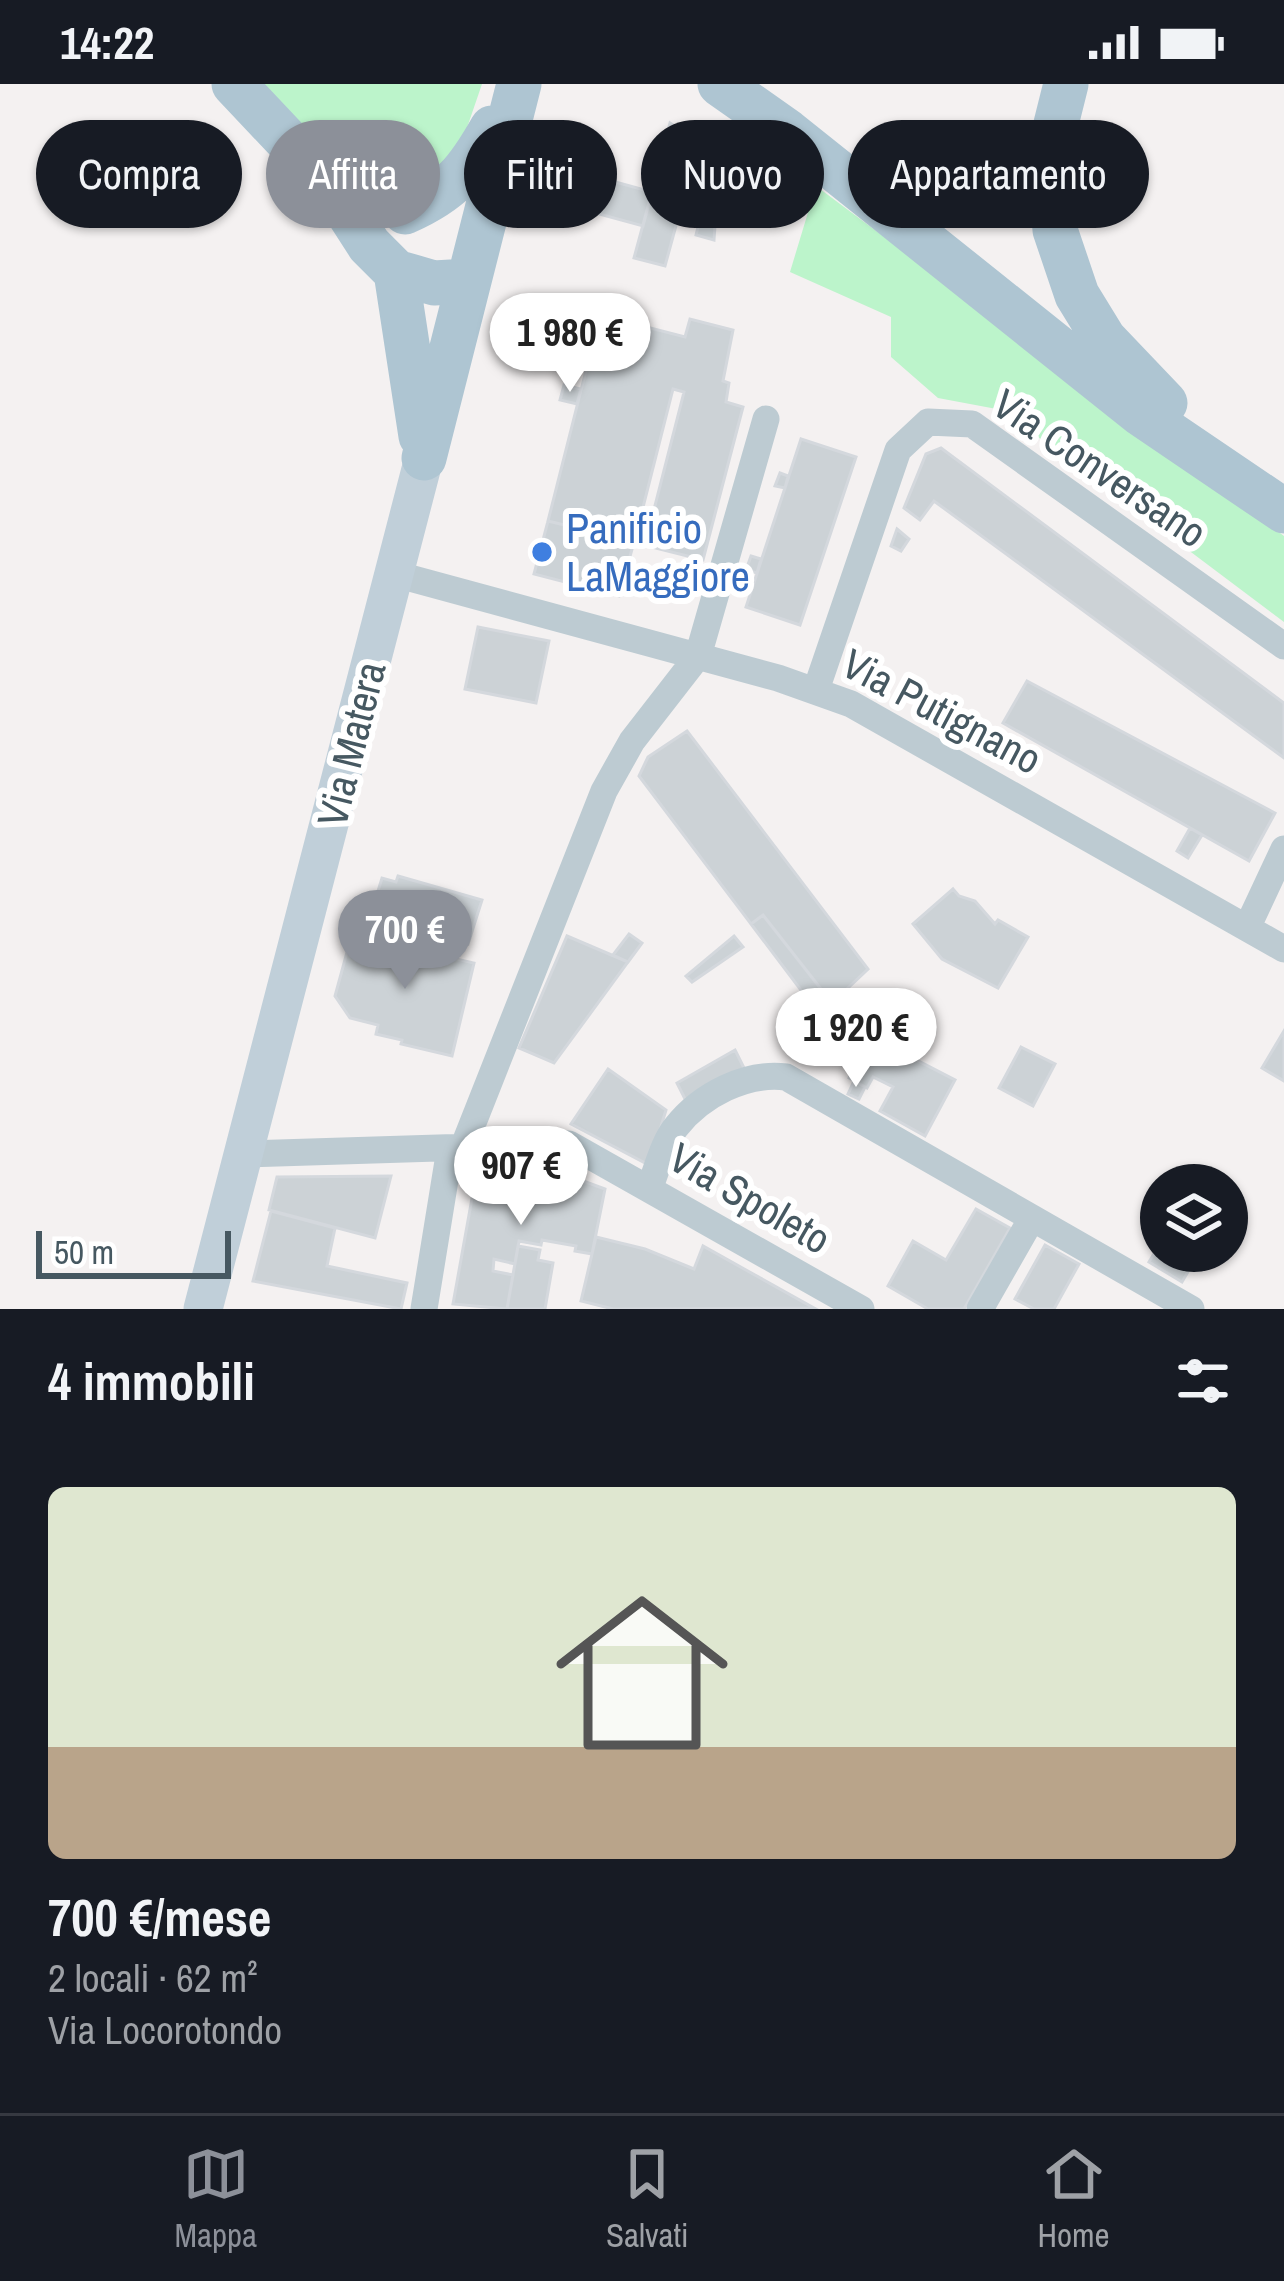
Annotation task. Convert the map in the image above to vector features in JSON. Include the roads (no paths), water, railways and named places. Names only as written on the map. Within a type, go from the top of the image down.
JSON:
[{"type":"main road","points":[[234,84],[268,120]]},
{"type":"main road","points":[[440,195],[467,172],[518,84]]},
{"type":"main road","points":[[424,458],[518,84]]},
{"type":"main road","points":[[720,84],[788,132],[1141,414],[1269,500]]},
{"type":"main road","points":[[1066,84],[1049,152],[1054,230],[1077,295],[1104,339],[1145,384],[1269,500]]},
{"type":"main road","points":[[357,228],[396,272],[434,283],[470,272]]},
{"type":"main road","points":[[435,228],[470,272]]},
{"type":"main road","points":[[396,272],[424,458]]},
{"type":"street","points":[[424,1309],[456,1149],[604,791],[632,741],[698,656],[766,419]]},
{"type":"street","name":"Via Conversano","points":[[816,690],[898,450],[928,422],[972,424],[1284,646]]},
{"type":"street","name":"Via Matera","points":[[203,1309],[424,458]]},
{"type":"street","name":"Via Putignano","points":[[395,574],[698,656],[851,704],[1284,950]]},
{"type":"street","points":[[1246,928],[1284,849]]},
{"type":"street","points":[[650,1189],[673,1130],[705,1101],[761,1074],[786,1077],[1191,1309]]},
{"type":"street","name":"Via Spoleto","points":[[242,1154],[569,1144],[847,1305]]},
{"type":"street","points":[[980,1309],[1032,1218]]},
{"type":"place","name":"Panificio LaMaggiore","points":[[542,552]]}]
